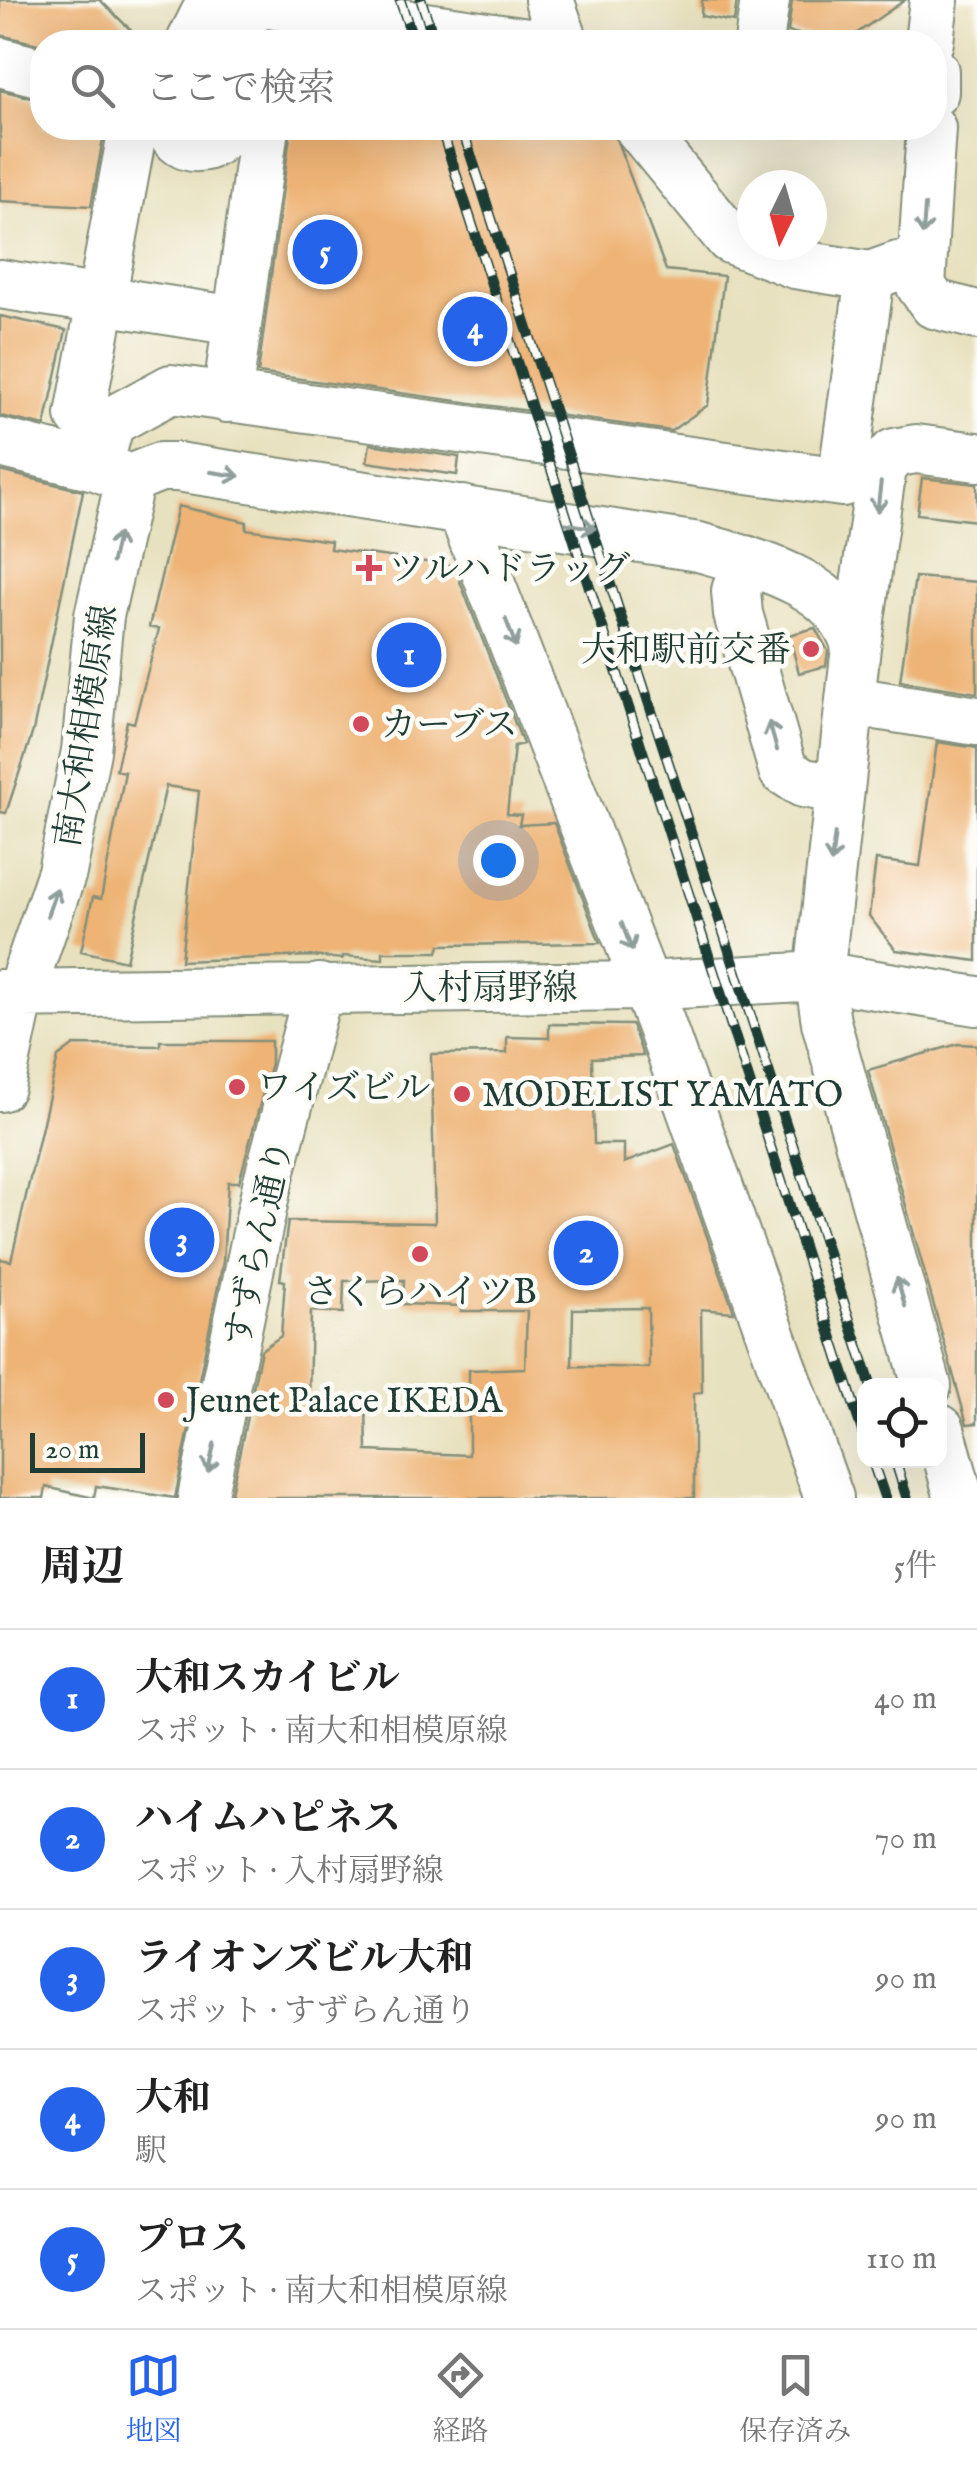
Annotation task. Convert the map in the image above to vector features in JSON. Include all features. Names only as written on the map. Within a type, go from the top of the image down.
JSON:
[{"type":"street","points":[[197,30],[212,0]]},
{"type":"street","points":[[548,0],[559,30]]},
{"type":"street","points":[[761,30],[765,0]]},
{"type":"street","points":[[930,30],[934,0]]},
{"type":"street","points":[[249,25],[331,30]]},
{"type":"street","points":[[0,62],[30,69]]},
{"type":"street","points":[[131,140],[98,298],[80,415],[114,451],[160,468],[177,467],[640,536],[746,560],[817,593],[851,627],[856,647]]},
{"type":"street","points":[[178,140],[188,147],[205,147],[220,140]]},
{"type":"street","points":[[227,398],[262,140]]},
{"type":"street","points":[[0,444],[99,466],[171,389],[842,482],[886,270],[795,264],[730,238],[649,140]]},
{"type":"street","points":[[930,140],[921,286],[924,297],[934,304],[977,315]]},
{"type":"street","points":[[0,284],[236,322]]},
{"type":"street","points":[[525,439],[545,494]]},
{"type":"street","points":[[925,1378],[826,1022],[819,976],[856,647],[882,468],[894,453],[916,449],[977,457]]},
{"type":"street","name":"南大和相模原線","points":[[0,1087],[10,994],[62,872],[86,751],[114,451]]},
{"type":"street","points":[[462,510],[645,986],[829,1498]]},
{"type":"street","points":[[746,560],[736,592],[738,614],[783,770],[803,783],[840,790]]},
{"type":"street","points":[[851,700],[977,721]]},
{"type":"street","name":"入村扇野線","points":[[10,994],[645,986],[819,976],[977,1001]]},
{"type":"street","name":"すずらん通り","points":[[202,1498],[267,1185],[319,988]]},
{"type":"street","points":[[947,1456],[958,1498]]},
{"type":"building","points":[[0,0],[100,0],[131,30],[30,30],[30,42],[0,35]]},
{"type":"building","points":[[702,0],[737,0],[734,22],[701,16]]},
{"type":"building","points":[[792,0],[905,0],[861,30],[788,30]]},
{"type":"building","points":[[0,90],[30,97],[30,140],[103,140],[91,206],[0,201]]},
{"type":"building","points":[[289,140],[617,140],[666,270],[724,276],[708,405],[671,431],[258,373]]},
{"type":"building","points":[[0,316],[66,330],[45,426],[0,416]]},
{"type":"building","points":[[370,444],[459,457],[457,475],[367,462]]},
{"type":"building","points":[[0,471],[83,491],[33,731],[6,813],[0,812]]},
{"type":"building","points":[[922,478],[977,484],[977,521],[917,514]]},
{"type":"building","points":[[178,506],[247,522],[246,529],[331,541],[330,549],[454,566],[523,744],[514,746],[507,814],[521,815],[519,825],[554,823],[600,943],[440,945],[438,952],[383,952],[383,959],[311,956],[181,961],[199,791],[166,786],[126,961],[81,951],[93,897],[101,899],[125,772],[116,770],[127,721],[134,723],[159,629],[149,627]]},
{"type":"building","points":[[915,577],[977,582],[977,693],[900,681]]},
{"type":"building","name":"大和駅前交番","points":[[815,628],[828,651],[826,666],[799,673],[789,635]]},
{"type":"building","points":[[937,742],[977,748],[977,961],[896,950],[869,916],[876,860],[920,866]]},
{"type":"building","points":[[549,1024],[632,1025],[643,1056],[592,1058],[594,1144],[624,1144],[624,1163],[674,1144],[734,1312],[701,1309],[702,1392],[694,1393],[694,1498],[230,1498],[261,1350],[281,1336],[285,1281],[280,1280],[288,1221],[435,1223],[431,1054],[507,1053],[507,1037],[549,1038]],"holes":[[[404,1280],[403,1304],[461,1306],[461,1311],[527,1311],[525,1368],[469,1370],[469,1455],[367,1451],[366,1401],[309,1399],[311,1311],[343,1313],[344,1281]],[[648,1308],[649,1368],[572,1366],[573,1309]]]},
{"type":"building","points":[[160,1041],[271,1041],[271,1063],[239,1182],[228,1182],[223,1262],[175,1498],[96,1486],[94,1498],[46,1487],[44,1498],[0,1498],[0,1259],[11,1261],[58,1057],[74,1045],[160,1046]]},
{"type":"building","points":[[958,1044],[977,1045],[977,1423],[967,1424],[868,1070]]},
{"type":"railway","points":[[400,0],[410,30]]},
{"type":"railway","points":[[421,0],[431,30]]},
{"type":"railway","points":[[445,140],[857,1414]]},
{"type":"railway","points":[[466,140],[868,1378]]},
{"type":"railway","points":[[875,1468],[885,1498]]},
{"type":"railway","points":[[898,1468],[907,1498]]},
{"type":"place","name":"プロス","points":[[325,252]]},
{"type":"place","name":"大和","points":[[475,329]]},
{"type":"place","name":"ツルハドラッグ","points":[[369,568]]},
{"type":"place","name":"大和駅前交番","points":[[811,649]]},
{"type":"place","name":"大和スカイビル","points":[[409,655]]},
{"type":"place","name":"カーブス","points":[[361,724]]},
{"type":"place","name":"ワイズビル","points":[[237,1087]]},
{"type":"place","name":"MODELIST YAMATO","points":[[462,1094]]},
{"type":"place","name":"ライオンズビル大和","points":[[182,1240]]},
{"type":"place","name":"ハイムハピネス","points":[[586,1253]]},
{"type":"place","name":"さくらハイツB","points":[[420,1254]]},
{"type":"place","name":"Jeunet Palace IKEDA","points":[[166,1400]]}]
